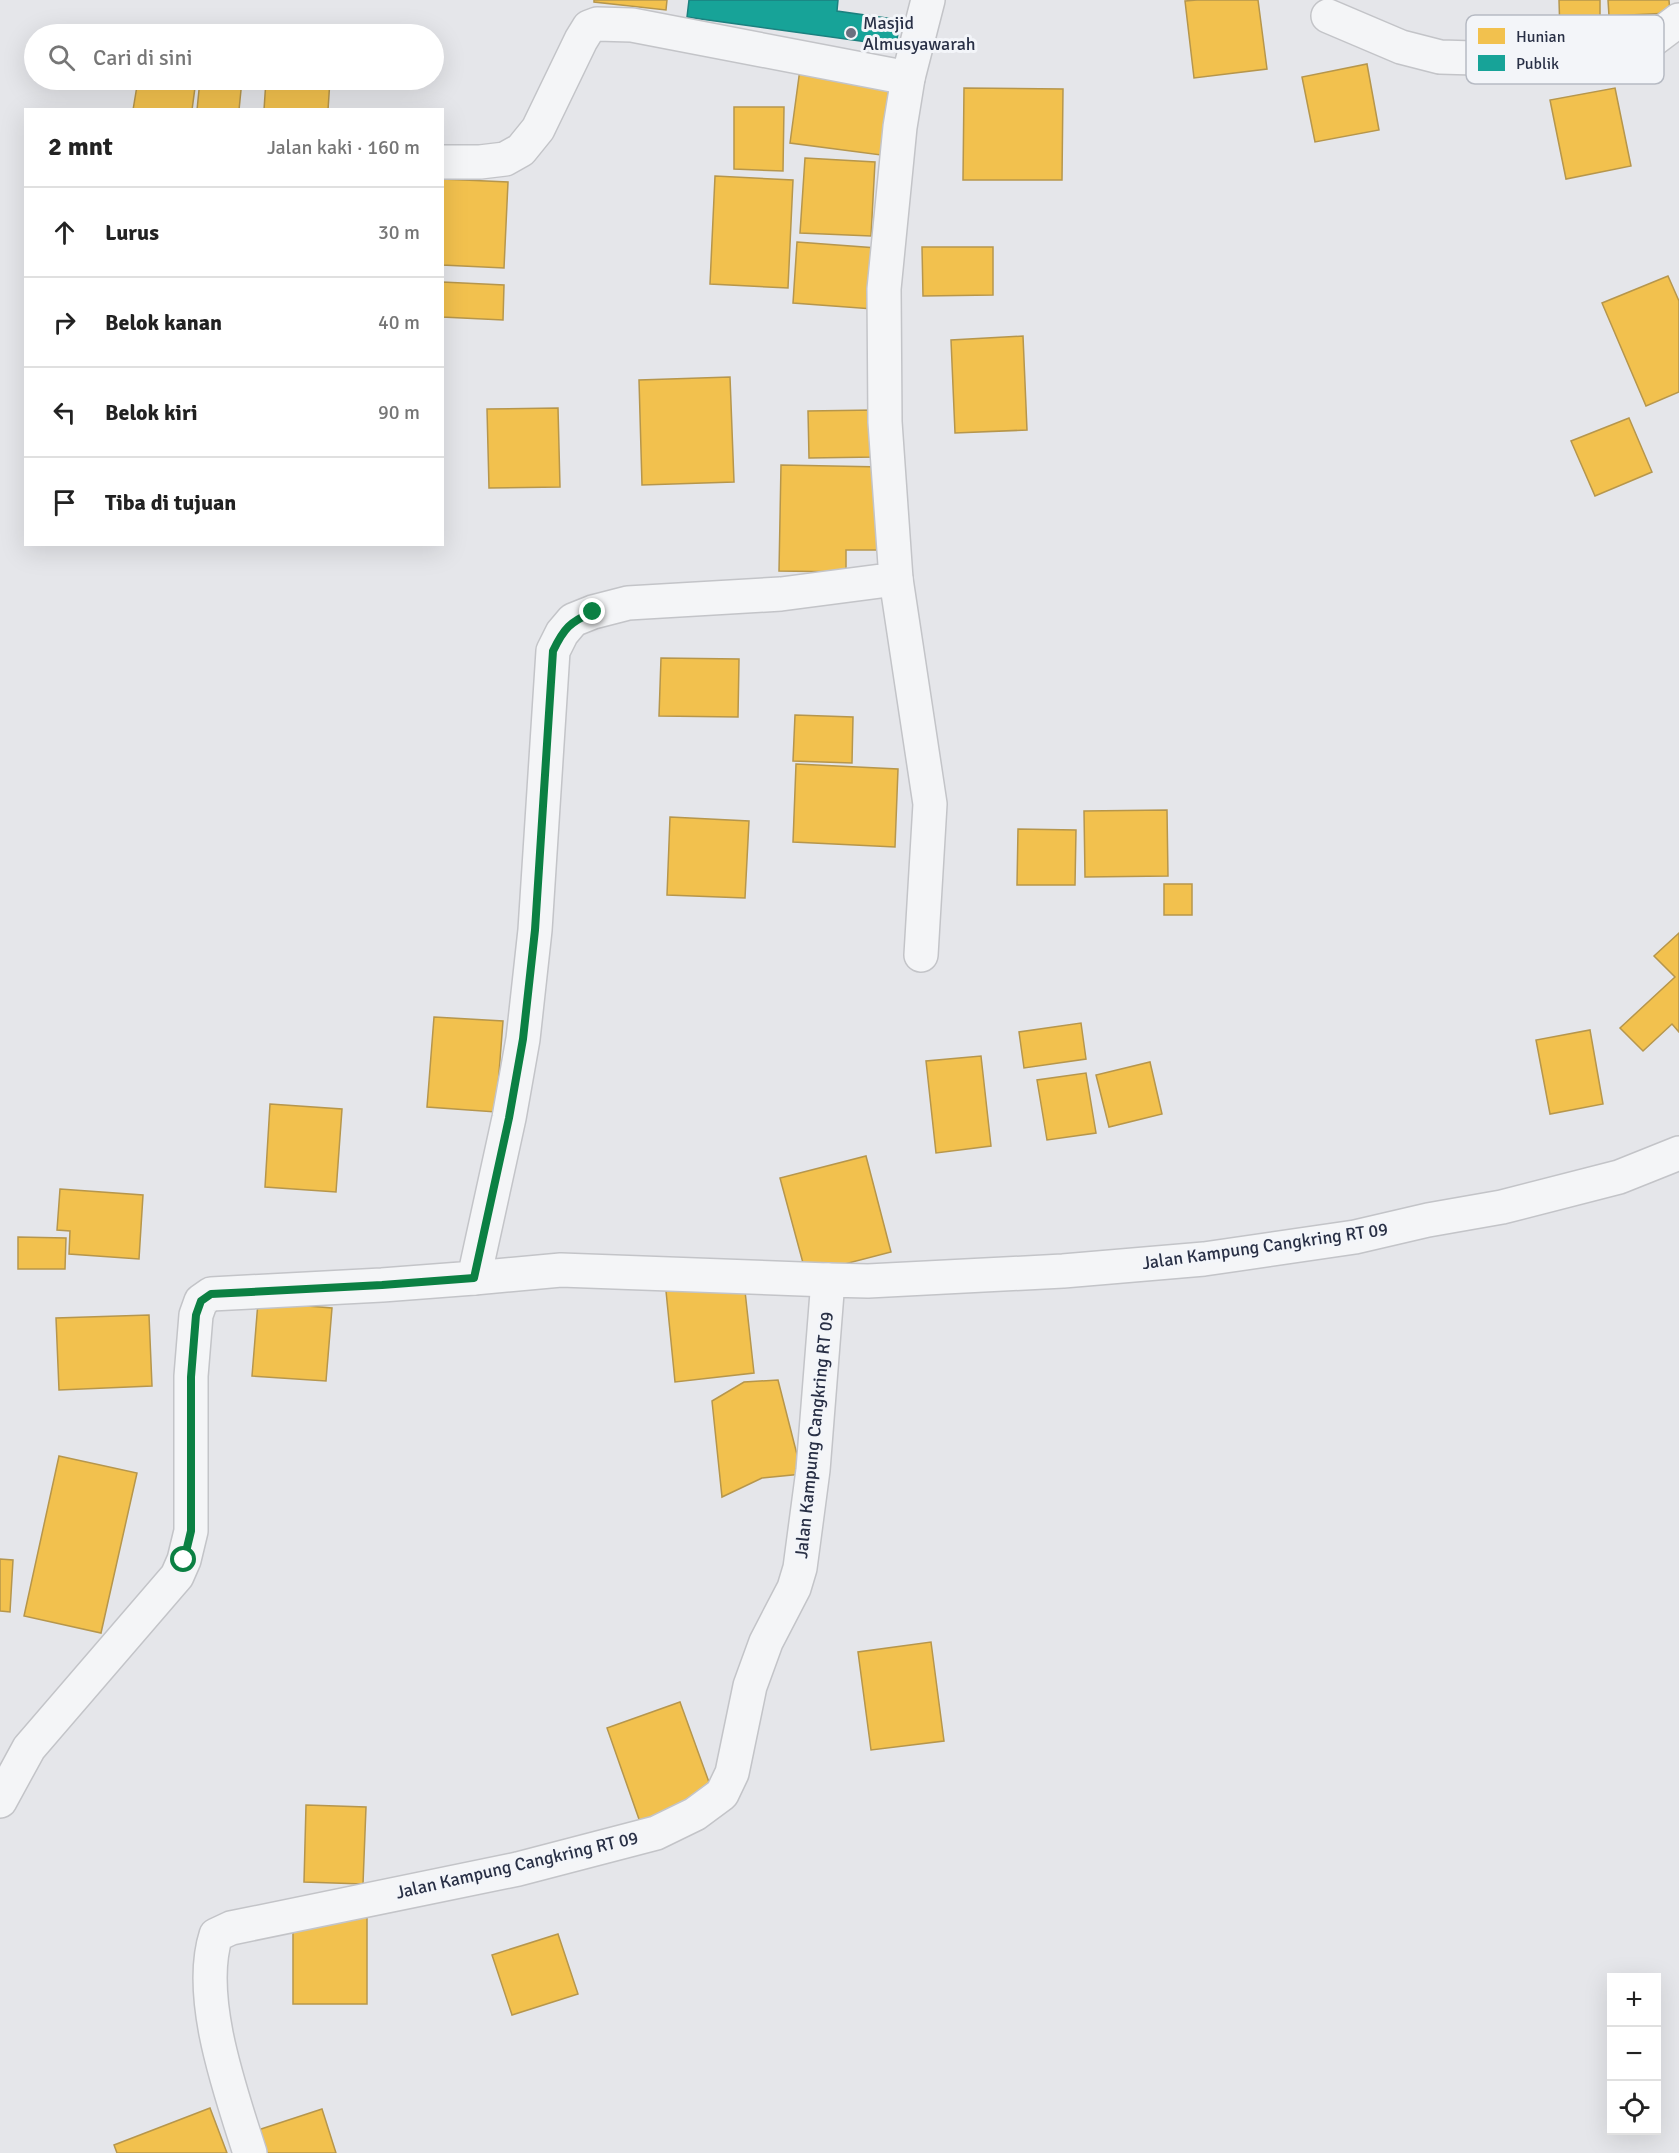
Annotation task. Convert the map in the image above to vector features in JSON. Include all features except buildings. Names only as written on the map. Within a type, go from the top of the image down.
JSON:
[{"type":"street","points":[[921,955],[930,804],[896,579],[885,422],[884,289],[900,127],[908,78],[928,0]]},
{"type":"street","points":[[1328,16],[1401,47],[1440,57],[1466,58]]},
{"type":"street","points":[[1664,31],[1679,20]]},
{"type":"street","points":[[444,162],[505,159],[521,150],[538,129],[581,40],[589,27],[597,24],[632,25],[908,78]]},
{"type":"street","points":[[474,1278],[509,1118],[523,1039],[535,930],[553,651],[562,633],[573,620],[628,603],[781,594],[896,579]]},
{"type":"street","name":"Jalan Kampung Cangkring RT 09","points":[[250,2153],[225,2078],[215,2020],[211,1987],[211,1951],[216,1935],[231,1928],[518,1869],[656,1833],[695,1814],[722,1794],[732,1773],[750,1686],[766,1642],[794,1588],[800,1568],[813,1470],[828,1280],[868,1281],[1063,1271],[1204,1259],[1354,1237],[1428,1220],[1502,1207],[1608,1180],[1679,1153]]},
{"type":"street","points":[[0,1801],[29,1748],[177,1576],[184,1560],[191,1531],[191,1377],[196,1315],[201,1301],[211,1294],[382,1285],[561,1270],[828,1280]]},
{"type":"place","name":"Masjid Almusyawarah","points":[[851,33]]},
{"type":"route","points":[[184,1560],[191,1531],[191,1377],[196,1315],[201,1301],[211,1294],[474,1278],[509,1118],[523,1039],[535,930],[553,651],[562,633],[573,620],[593,612]]}]
